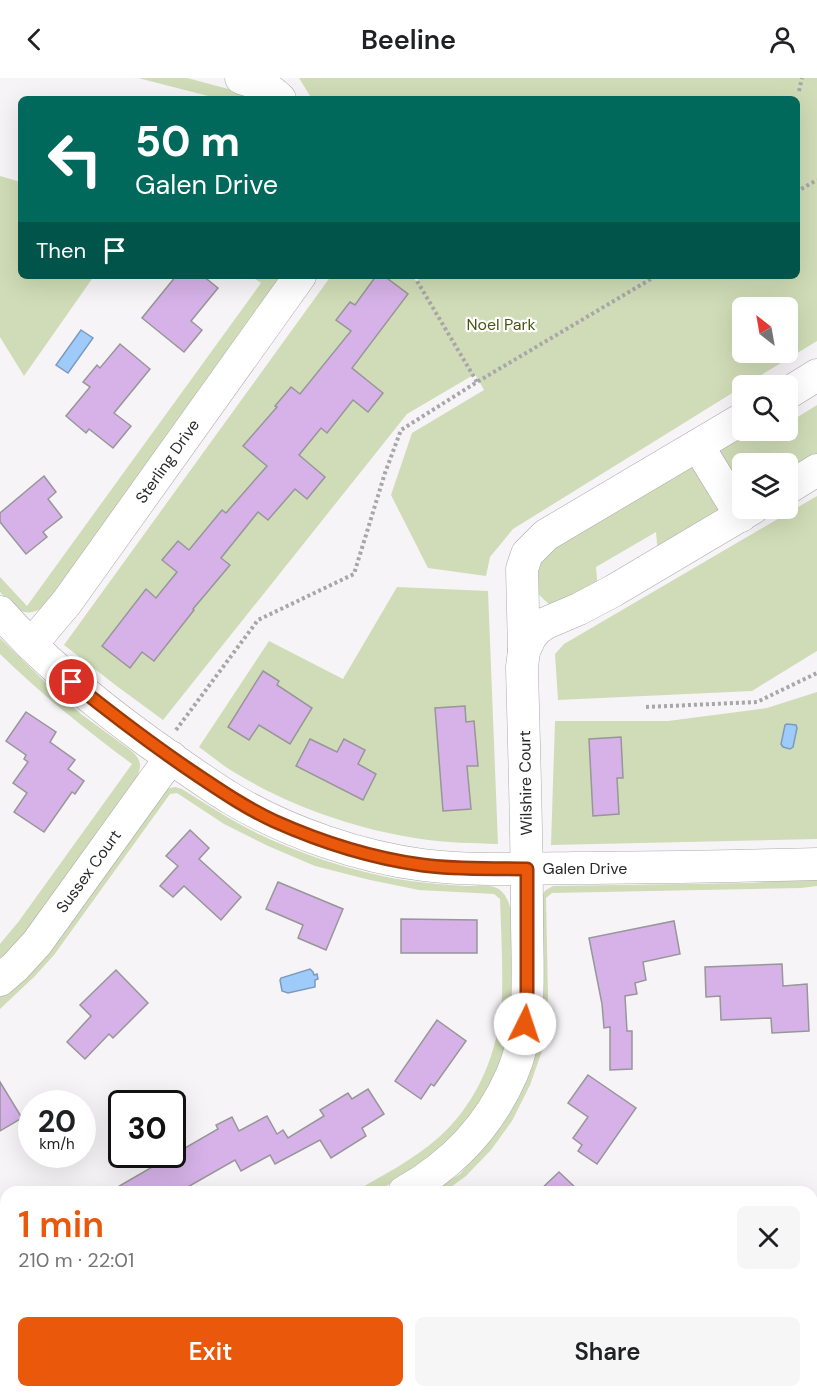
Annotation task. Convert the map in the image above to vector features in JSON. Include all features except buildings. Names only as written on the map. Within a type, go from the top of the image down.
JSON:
[{"type":"street","points":[[241,78],[255,82],[278,96]]},
{"type":"street","name":"Sterling Drive","points":[[31,645],[67,602],[298,279]]},
{"type":"street","points":[[798,387],[817,375]]},
{"type":"street","name":"Wilshire Court","points":[[413,1186],[451,1160],[474,1137],[500,1101],[513,1072],[523,1040],[527,1008],[527,869],[522,569],[527,554],[546,536],[732,425]]},
{"type":"street","points":[[698,446],[732,492]]},
{"type":"street","points":[[798,482],[817,470]]},
{"type":"street","points":[[524,651],[536,630],[546,622],[579,609],[613,591],[735,519]]},
{"type":"street","name":"Galen Drive","points":[[0,612],[31,645],[128,727],[174,744],[233,799],[274,821],[334,845],[378,857],[424,865],[474,868],[694,868],[817,864]]},
{"type":"street","name":"Sussex Court","points":[[0,980],[37,943],[174,744]]},
{"type":"path","points":[[800,91],[802,78]]},
{"type":"path","points":[[800,190],[817,180]]},
{"type":"path","points":[[416,279],[477,382]]},
{"type":"path","points":[[174,744],[258,620],[354,574],[385,473],[401,430],[651,279]]},
{"type":"path","points":[[646,707],[757,702],[817,673]]},
{"type":"green space","points":[[138,78],[187,78],[248,96],[208,96]]},
{"type":"green space","name":"Noel Park","points":[[299,78],[817,78],[817,341],[798,353],[798,297],[732,297],[732,363],[781,363],[761,375],[732,375],[732,393],[513,529],[490,557],[486,576],[428,568],[391,495],[412,433],[484,390],[475,374],[407,414],[163,720],[64,645],[329,279],[414,279],[420,283],[418,279],[800,279],[800,96],[310,96]]},
{"type":"green space","points":[[0,176],[18,181],[18,279],[92,279],[24,376],[0,337]]},
{"type":"green space","points":[[255,279],[279,279],[48,604],[33,612],[16,608],[0,592],[0,577],[27,606],[261,283]]},
{"type":"green space","points":[[817,405],[817,460],[798,472],[798,453],[732,453],[732,482],[714,458],[719,439],[732,434],[732,441],[798,441],[798,417]]},
{"type":"green space","points":[[682,461],[701,465],[723,500],[719,518],[658,555],[656,532],[596,567],[598,591],[552,606],[540,596],[535,586],[532,561]]},
{"type":"green space","points":[[817,496],[817,651],[752,691],[558,700],[555,654],[564,644],[778,519],[798,519],[798,507]]},
{"type":"green space","points":[[397,587],[488,591],[498,844],[421,839],[347,822],[299,805],[254,784],[199,747],[269,641],[343,679]]},
{"type":"green space","points":[[0,638],[81,714],[133,752],[140,766],[135,781],[28,934],[0,964],[0,944],[132,764],[64,711],[0,654]]},
{"type":"green space","points":[[817,692],[817,839],[551,845],[555,721],[668,721],[767,708]]},
{"type":"green space","points":[[170,788],[182,789],[251,830],[278,843],[353,869],[410,881],[493,887],[503,892],[511,910],[513,994],[511,1021],[500,1064],[479,1104],[451,1140],[416,1167],[385,1186],[364,1186],[408,1160],[438,1138],[465,1108],[485,1073],[497,1035],[502,995],[500,899],[494,894],[419,890],[315,866],[224,824],[177,793],[170,794],[54,955],[0,1009],[0,997],[8,992],[162,791]]},
{"type":"green space","points":[[817,878],[817,886],[801,888],[552,893],[546,898],[547,1021],[542,1051],[530,1085],[512,1121],[491,1150],[466,1176],[452,1186],[441,1186],[460,1174],[497,1129],[539,898],[546,890],[553,886],[749,883]]},
{"type":"water","points":[[81,330],[93,338],[68,373],[56,365]]},
{"type":"water","points":[[787,724],[796,725],[797,728],[793,747],[790,749],[781,744]]},
{"type":"water","points":[[310,969],[314,975],[317,974],[315,987],[288,993],[282,991],[281,978]]},
{"type":"route","points":[[72,682],[171,758],[233,799],[274,821],[334,845],[378,857],[424,865],[527,869],[525,1024]]}]
